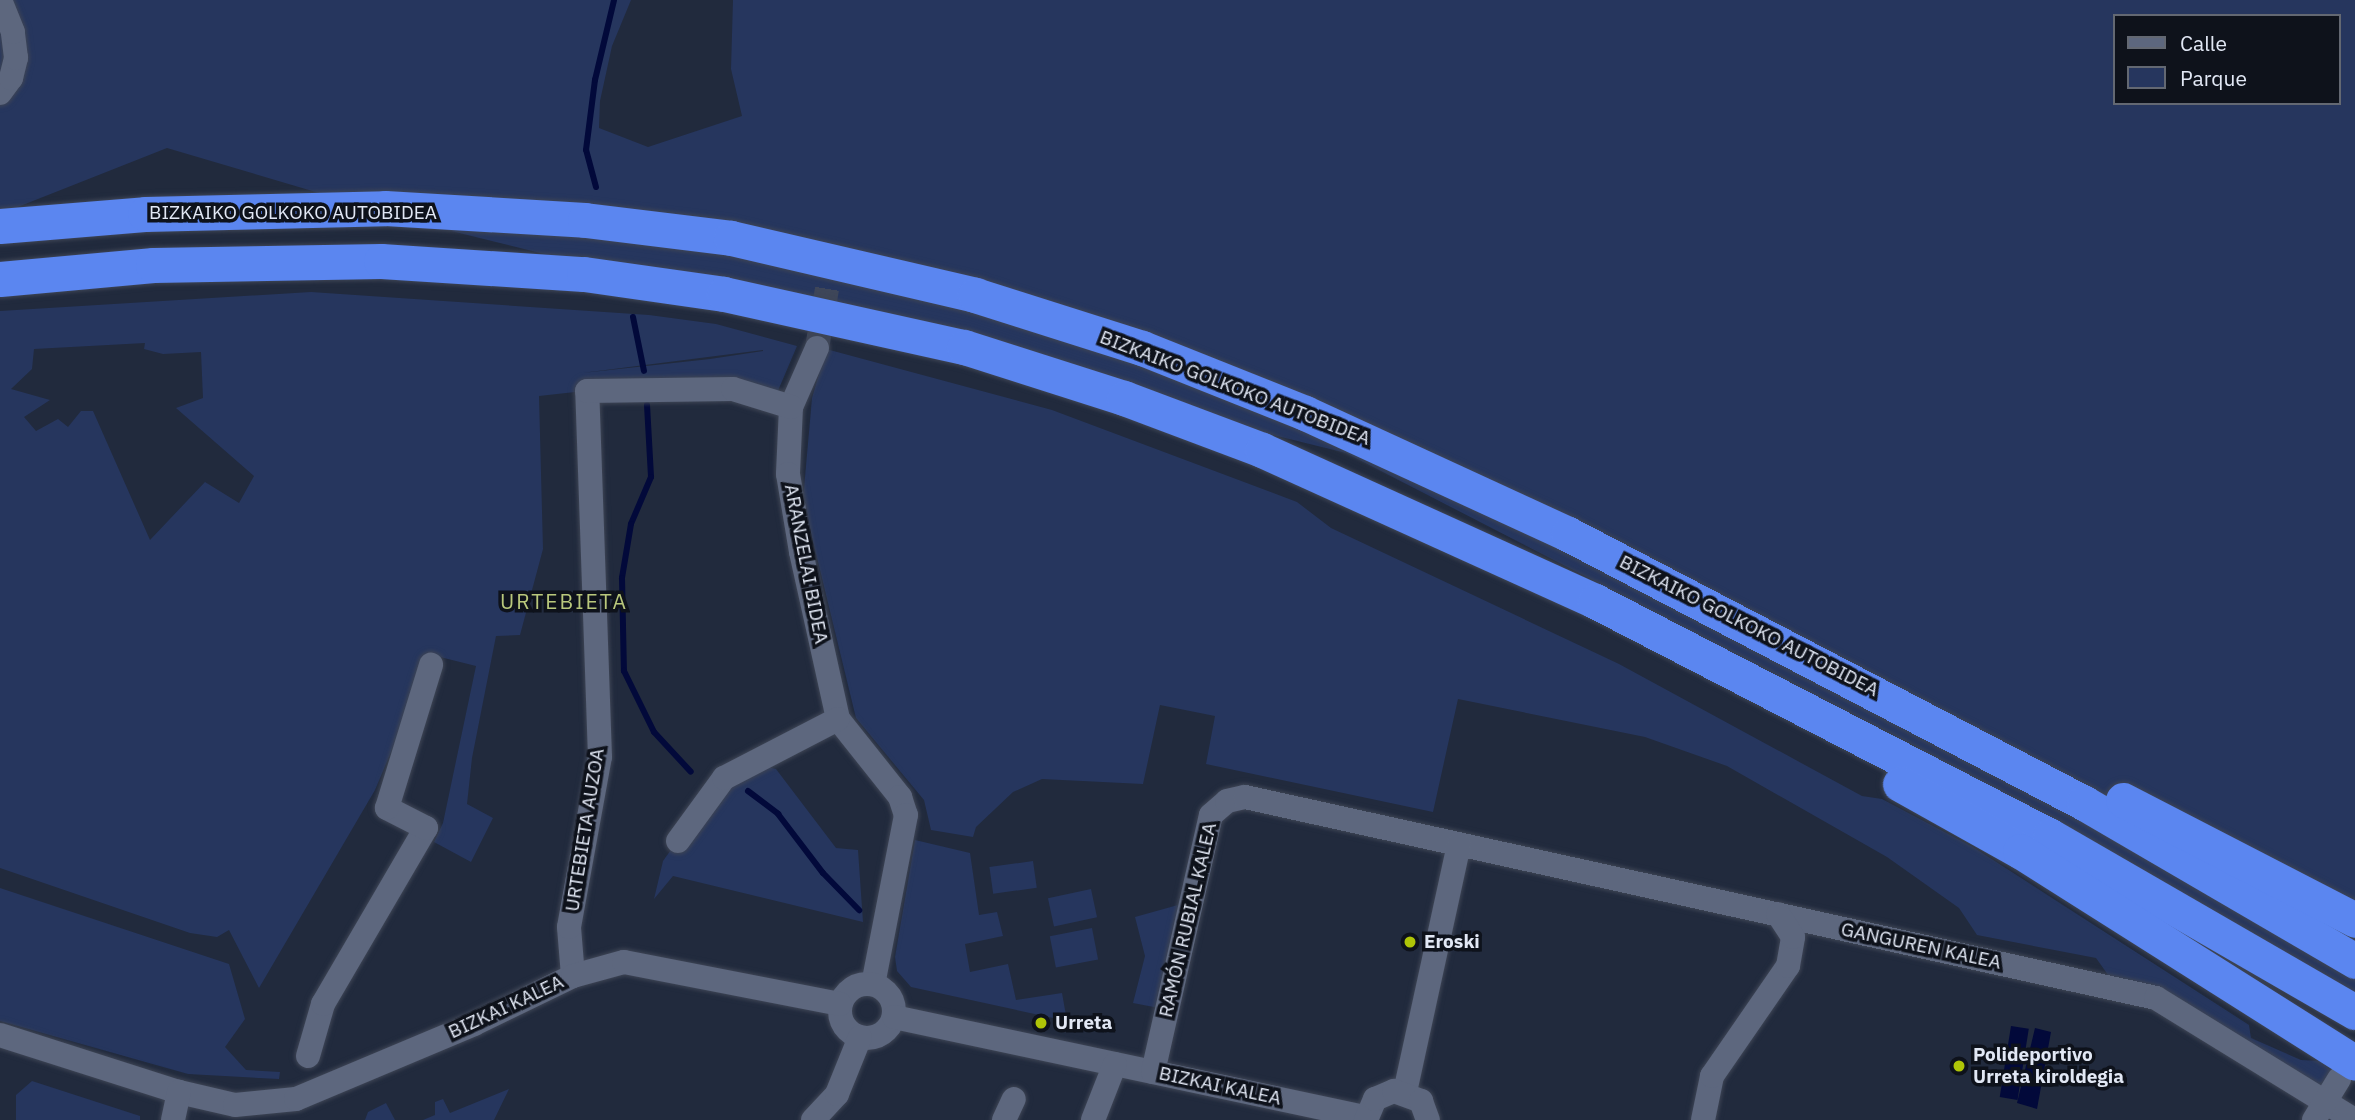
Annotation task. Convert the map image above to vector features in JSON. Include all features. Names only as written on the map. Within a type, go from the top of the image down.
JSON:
[{"type":"highway","name":"BIZKAIKO GOLKOKO AUTOBIDEA","points":[[0,226],[145,214],[385,208],[585,220],[731,238],[975,295],[1142,348],[1422,464],[1771,636],[2084,803],[2355,961]]},
{"type":"highway","points":[[0,279],[153,265],[381,261],[584,274],[724,294],[964,347],[1124,398],[1262,450],[1382,501],[1727,666],[2050,836],[2355,1012]]},
{"type":"highway","points":[[1771,636],[1966,719],[2355,920]]},
{"type":"highway","points":[[1727,666],[1858,760],[2020,851],[2347,1071]]},
{"type":"street","points":[[0,93],[11,78],[16,58],[13,32],[1,0]]},
{"type":"street","name":"ARANZELAI BIDEA","points":[[817,348],[791,407],[788,474],[838,719],[900,797],[906,816],[873,984]]},
{"type":"street","name":"URTEBIETA AUZOA","points":[[573,976],[569,927],[600,757],[587,391],[733,389],[791,407]]},
{"type":"street","points":[[308,1056],[323,1004],[426,828],[387,808],[431,665]]},
{"type":"street","points":[[678,841],[730,774],[838,719]]},
{"type":"street","name":"RAMÓN RUBIAL KALEA","points":[[1153,1072],[1211,815],[1227,801],[1245,797],[1459,845]]},
{"type":"street","points":[[1428,1120],[1420,1101],[1405,1092],[1459,845]]},
{"type":"street","name":"GANGUREN KALEA","points":[[1459,845],[2157,998],[2320,1110],[2354,1120]]},
{"type":"street","points":[[1703,1120],[1712,1076],[1788,966],[1793,937],[1778,914]]},
{"type":"street","name":"BIZKAI KALEA","points":[[176,1106],[235,1105],[297,1109],[573,976],[624,962],[840,1004]]},
{"type":"street","points":[[873,984],[893,1000],[894,1017],[877,1036],[860,1037],[846,1028],[840,1004],[856,985],[873,984]]},
{"type":"street","name":"BIZKAI KALEA","points":[[894,1017],[1366,1119],[1376,1099],[1405,1092]]},
{"type":"street","points":[[0,1035],[88,1063],[97,1071],[166,1092],[176,1106]]},
{"type":"street","points":[[828,1116],[860,1037]]},
{"type":"street","points":[[1093,1120],[1115,1064]]},
{"type":"street","points":[[2320,1110],[2347,1071]]},
{"type":"green space","points":[[0,0],[631,0],[612,46],[600,101],[599,128],[648,147],[742,116],[731,69],[733,0],[2355,0],[2355,1001],[1913,745],[1346,453],[427,225],[167,148],[0,214]]},
{"type":"green space","points":[[311,292],[649,315],[716,324],[797,346],[777,393],[584,391],[539,396],[543,549],[520,635],[496,636],[472,758],[467,804],[493,818],[471,862],[434,842],[443,823],[476,666],[432,655],[375,790],[259,988],[229,930],[217,937],[190,933],[0,868],[0,311]],"holes":[[[145,343],[144,349],[163,354],[201,352],[203,398],[176,408],[254,476],[239,503],[205,482],[150,540],[93,411],[81,411],[68,427],[58,419],[36,431],[24,417],[50,400],[11,389],[32,369],[34,349]],[[763,350],[710,359],[582,373]]]},
{"type":"green space","points":[[826,349],[1052,410],[1297,502],[1331,528],[1619,664],[1862,796],[1882,799],[1973,847],[2249,1025],[2251,1038],[2301,1060],[2321,1061],[2339,1079],[2326,1100],[2118,989],[2096,958],[1977,935],[1959,908],[1887,857],[1727,766],[1645,737],[1458,699],[1433,812],[1206,764],[1215,716],[1160,705],[1143,784],[1042,779],[1013,792],[976,827],[973,837],[931,830],[924,800],[856,718],[803,500],[812,398]]},
{"type":"green space","points":[[750,763],[776,769],[836,848],[858,850],[863,922],[673,876],[654,899],[663,861],[715,788]]},
{"type":"green space","points":[[915,840],[970,853],[979,915],[997,912],[1003,936],[965,944],[970,972],[1008,964],[1016,1000],[1062,993],[1067,1021],[911,987],[897,971],[895,957]]},
{"type":"green space","points":[[1033,861],[1037,888],[993,894],[989,867]]},
{"type":"green space","points":[[0,888],[229,964],[245,1019],[225,1047],[246,1070],[280,1072],[279,1079],[188,1074],[0,1021]]},
{"type":"green space","points":[[1091,889],[1097,917],[1054,927],[1048,898]]},
{"type":"green space","points":[[1178,905],[1180,922],[1159,1008],[1133,1003],[1145,956],[1135,917]]},
{"type":"green space","points":[[1092,928],[1098,959],[1056,968],[1050,936]]},
{"type":"green space","points":[[32,1081],[140,1116],[140,1120],[16,1120],[16,1095]]},
{"type":"green space","points":[[509,1089],[494,1120],[423,1120],[435,1115],[435,1102],[443,1099],[450,1113]]},
{"type":"green space","points":[[386,1103],[395,1120],[365,1120],[368,1112]]},
{"type":"shaded area","points":[[2011,1026],[2029,1029],[2018,1100],[2000,1097]]},
{"type":"shaded area","points":[[2035,1028],[2051,1032],[2037,1109],[2017,1103]]},
{"type":"waterway","points":[[596,187],[586,150],[595,80],[614,0]]},
{"type":"waterway","points":[[633,317],[644,371]]},
{"type":"waterway","points":[[647,405],[651,477],[631,524],[622,578],[624,671],[654,732],[691,772]]},
{"type":"waterway","points":[[748,791],[778,814],[823,873],[859,910]]},
{"type":"tunnel","points":[[817,348],[833,253]]},
{"type":"place","name":"Eroski","points":[[1410,942]]},
{"type":"place","name":"Urreta","points":[[1041,1023]]},
{"type":"place","name":"Polideportivo Urreta kiroldegia","points":[[1959,1066]]},
{"type":"district","name":"URTEBIETA","points":[[564,601]]}]
